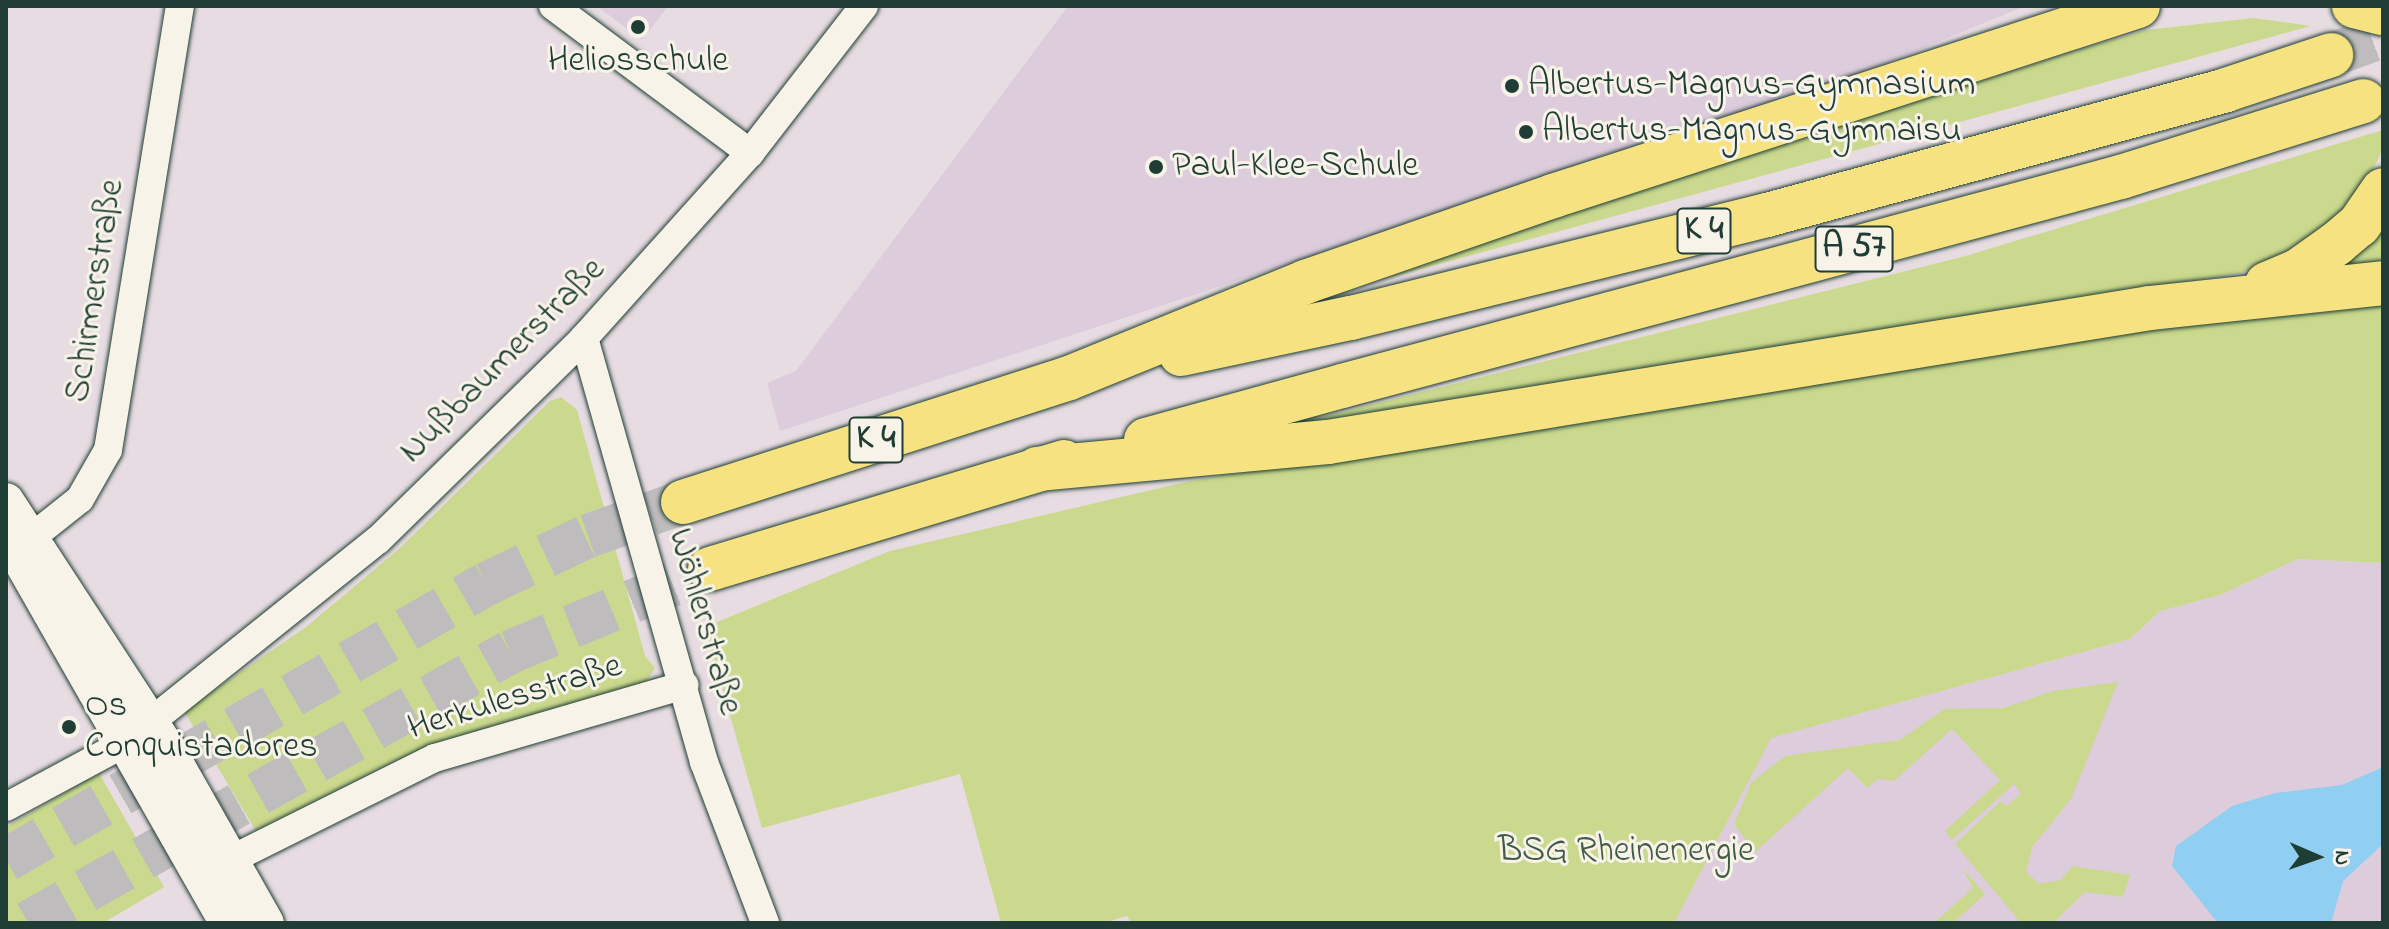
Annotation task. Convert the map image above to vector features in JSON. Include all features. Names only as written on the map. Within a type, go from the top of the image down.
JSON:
[{"type":"highway","points":[[1069,378],[1305,282],[2138,6]]},
{"type":"highway","name":"K 4","points":[[683,502],[1069,378],[1351,318],[1767,215],[2226,90],[2331,55]]},
{"type":"highway","name":"A 57","points":[[1342,386],[2121,177],[2363,101]]},
{"type":"highway","points":[[2232,298],[2298,271],[2324,253],[2359,225],[2383,190]]},
{"type":"highway","points":[[1037,469],[1328,442],[2232,298],[2383,283]]},
{"type":"highway","name":"K 4","points":[[710,569],[1037,469],[1342,386]]},
{"type":"street","name":"Schirmerstraße","points":[[18,541],[80,499],[108,450],[180,6]]},
{"type":"street","points":[[553,6],[750,153]]},
{"type":"street","name":"Nußbaumerstraße","points":[[137,733],[378,540],[584,338],[750,153],[864,6]]},
{"type":"street","name":"Wöhlerstraße","points":[[584,338],[724,823],[765,923]]},
{"type":"street","points":[[6,501],[18,541],[137,733],[233,857],[266,923]]},
{"type":"street","name":"Herkulesstraße","points":[[200,876],[435,758],[685,685]]},
{"type":"street","points":[[6,807],[137,733]]},
{"type":"street","points":[[137,733],[200,876],[228,923]]},
{"type":"shaded area","name":"Heliosschule","points":[[597,6],[668,6],[642,40]]},
{"type":"shaded area","name":"Paul-Klee-Schule","points":[[1068,6],[2020,8],[1839,83],[780,431],[767,383],[796,371]]},
{"type":"shaded area","points":[[2298,559],[2383,563],[2383,923],[1674,923],[1770,738],[2130,639],[2160,611],[2220,595]]},
{"type":"green space","points":[[2253,18],[2311,26],[1366,284],[1456,247],[2075,51],[2146,30]]},
{"type":"green space","points":[[2383,130],[2383,148],[2369,179],[2343,212],[2303,247],[2241,273],[1270,430],[1962,257]]},
{"type":"green space","points":[[2383,224],[2383,269],[2330,273]]},
{"type":"green space","name":"BSG Rheinenergie","points":[[2383,297],[2383,563],[2298,559],[2220,595],[2160,611],[2130,639],[1771,738],[1674,923],[1131,923],[1127,916],[1103,923],[1001,923],[960,774],[762,828],[705,627],[890,551],[1190,481],[2151,324]]},
{"type":"green space","points":[[561,397],[577,410],[645,656],[655,668],[647,681],[397,760],[256,831],[184,711],[306,627],[400,548],[550,401]]},
{"type":"green space","points":[[2118,682],[2071,799],[2032,847],[2026,872],[2039,884],[2060,880],[2073,866],[2130,875],[2123,897],[2085,892],[2053,923],[2021,923],[1955,844],[2001,801],[2007,806],[2021,793],[2014,784],[1952,840],[1945,831],[2000,780],[1952,729],[1894,781],[1878,779],[1867,788],[1848,768],[1755,852],[1734,824],[1751,783],[1785,756],[1900,740],[1944,709],[2003,708],[2053,691]]},
{"type":"green space","points":[[99,773],[164,887],[103,923],[6,923],[6,827]]},
{"type":"green space","points":[[1962,868],[1985,894],[1953,923],[1934,923],[1973,888]]},
{"type":"water","points":[[2383,767],[2383,844],[2343,881],[2331,923],[2218,923],[2172,866],[2176,846],[2232,806],[2275,793],[2342,785]]},
{"type":"tunnel","points":[[2331,55],[2383,36]]},
{"type":"tunnel","points":[[6,860],[486,584],[588,536],[683,502]]},
{"type":"tunnel","points":[[28,923],[510,652],[710,569]]},
{"type":"place","name":"Heliosschule","points":[[638,27]]},
{"type":"place","name":"Albertus-Magnus-Gymnasium","points":[[1512,86]]},
{"type":"place","name":"Albertus-Magnus-Gymnaisu","points":[[1526,132]]},
{"type":"place","name":"Paul-Klee-Schule","points":[[1156,167]]},
{"type":"place","name":"Os Conquistadores","points":[[69,727]]}]
